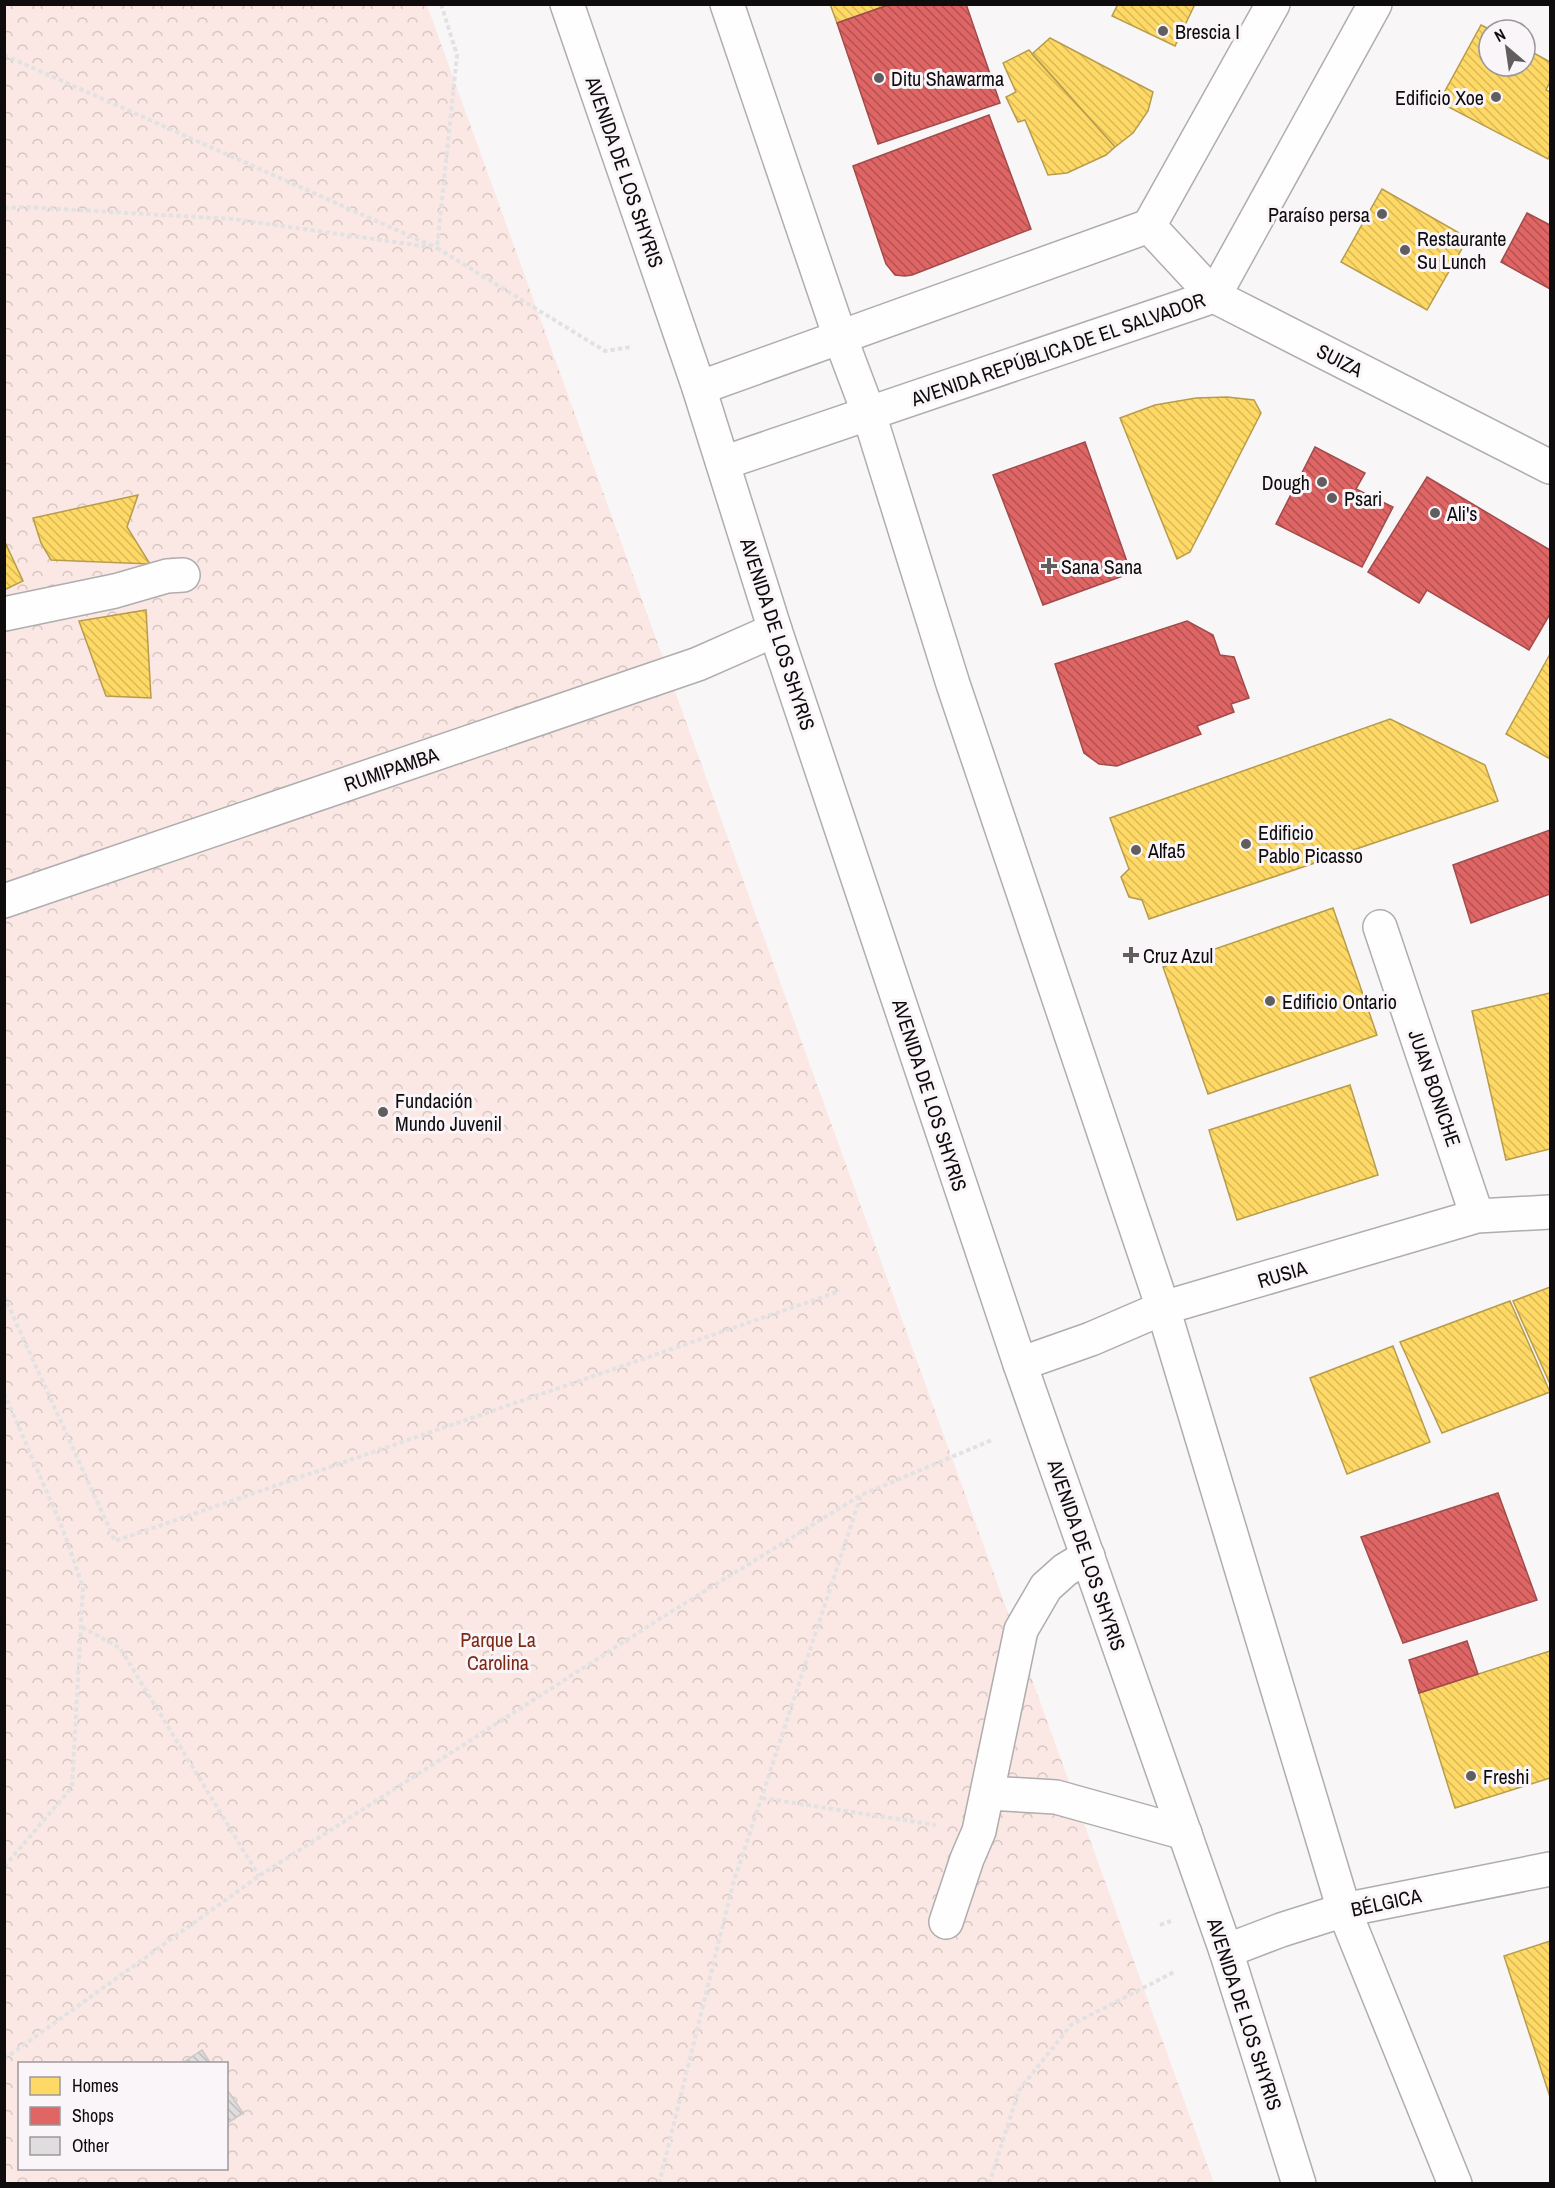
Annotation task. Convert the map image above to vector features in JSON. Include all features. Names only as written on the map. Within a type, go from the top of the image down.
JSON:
[{"type":"main road","name":"AVENIDA DE LOS SHYRIS","points":[[567,4],[699,388],[775,630],[1020,1364],[1226,1951],[1299,2184]]},
{"type":"main road","points":[[727,4],[840,337],[869,414],[953,684],[1163,1308],[1344,1910],[1455,2184]]},
{"type":"main road","points":[[699,388],[1149,225],[1273,4]]},
{"type":"main road","name":"AVENIDA REPÚBLICA DE EL SALVADOR","points":[[723,463],[1214,296],[1375,4]]},
{"type":"main road","name":"SUIZA","points":[[1149,225],[1214,296],[1551,467]]},
{"type":"main road","points":[[4,614],[116,591],[167,576],[183,575]]},
{"type":"main road","name":"RUMIPAMBA","points":[[4,900],[698,664],[775,630]]},
{"type":"main road","name":"JUAN BONICHE","points":[[1380,927],[1477,1215]]},
{"type":"main road","name":"RUSIA","points":[[1020,1364],[1091,1339],[1163,1308],[1477,1215],[1551,1212]]},
{"type":"main road","points":[[946,1922],[979,1831],[1021,1630],[1046,1587],[1065,1570],[1088,1556]]},
{"type":"main road","points":[[988,1793],[1056,1797],[1185,1833]]},
{"type":"main road","name":"BÉLGICA","points":[[1226,1951],[1344,1910],[1551,1869]]},
{"type":"path","points":[[437,248],[457,55],[441,4]]},
{"type":"path","points":[[4,55],[437,248],[605,351],[631,347]]},
{"type":"path","points":[[4,208],[24,207],[233,219],[437,248]]},
{"type":"path","points":[[4,1296],[115,1541],[840,1291]]},
{"type":"path","points":[[4,1393],[62,1527],[83,1587],[72,1787],[4,1868]]},
{"type":"path","points":[[4,2059],[259,1876],[661,1618],[861,1495],[992,1440]]},
{"type":"path","points":[[659,2184],[733,1884],[861,1495]]},
{"type":"path","points":[[82,1627],[120,1648],[259,1876]]},
{"type":"path","points":[[762,1798],[943,1826]]},
{"type":"path","points":[[989,2184],[1019,2090],[1071,2025],[1176,1971]]},
{"type":"green space","name":"Parque La Carolina","points":[[5,5],[427,5],[1214,2183],[5,2184]]},
{"type":"building: Homes","points":[[830,4],[891,4],[837,23]]},
{"type":"building: Homes","name":"Brescia I","points":[[1118,4],[1195,4],[1175,46],[1112,16]]},
{"type":"building: Homes","name":"Edificio Xoe","points":[[1477,32],[1477,78],[1537,78],[1537,55],[1550,62],[1550,82],[1546,90],[1550,92],[1550,154],[1548,159],[1439,102]]},
{"type":"building: Homes","points":[[1050,38],[1153,92],[1148,111],[1133,133],[1115,147],[1032,54]]},
{"type":"building: Homes","points":[[1029,50],[1115,147],[1106,155],[1067,173],[1048,175],[1025,120],[1018,122],[1006,97],[1016,92],[1003,63]]},
{"type":"building: Homes","name":"Restaurante Su Lunch","points":[[1382,189],[1468,238],[1427,310],[1341,262]]},
{"type":"building: Homes","points":[[1227,397],[1254,400],[1261,413],[1190,552],[1177,559],[1120,418],[1155,405],[1196,398]]},
{"type":"building: Homes","points":[[138,495],[127,527],[150,564],[51,560],[41,543],[33,518]]},
{"type":"building: Homes","points":[[4,540],[23,581],[4,590]]},
{"type":"building: Homes","points":[[146,610],[151,698],[106,696],[79,621]]},
{"type":"building: Homes","points":[[1550,654],[1550,759],[1506,734]]},
{"type":"building: Homes","name":"Edificio Pablo Picasso","points":[[1390,719],[1485,765],[1498,801],[1149,919],[1142,900],[1129,897],[1121,877],[1129,869],[1110,818]]},
{"type":"building: Homes","name":"Edificio Ontario","points":[[1333,908],[1377,1035],[1208,1094],[1163,967]]},
{"type":"building: Homes","points":[[1550,993],[1550,1149],[1506,1160],[1472,1011]]},
{"type":"building: Homes","points":[[1350,1085],[1378,1175],[1237,1220],[1209,1130]]},
{"type":"building: Homes","points":[[1550,1287],[1550,1384],[1513,1301]]},
{"type":"building: Homes","points":[[1510,1301],[1550,1392],[1442,1433],[1400,1342]]},
{"type":"building: Homes","points":[[1393,1346],[1430,1442],[1347,1474],[1310,1378]]},
{"type":"building: Homes","points":[[1550,1651],[1550,1778],[1455,1808],[1419,1693]]},
{"type":"building: Homes","points":[[1550,1941],[1550,2097],[1504,1956]]},
{"type":"building: Shops","points":[[891,4],[966,4],[1000,103],[878,144],[837,23]]},
{"type":"building: Shops","points":[[989,115],[1031,229],[912,275],[895,275],[886,264],[853,166]]},
{"type":"building: Shops","points":[[1527,213],[1550,225],[1550,289],[1501,262]]},
{"type":"building: Shops","points":[[1085,442],[1131,573],[1043,605],[993,475]]},
{"type":"building: Shops","name":"Psari","points":[[1315,447],[1365,473],[1356,489],[1393,507],[1362,567],[1276,524]]},
{"type":"building: Shops","points":[[1427,477],[1550,550],[1550,614],[1529,650],[1427,590],[1419,603],[1368,572]]},
{"type":"building: Shops","points":[[1187,621],[1213,635],[1220,655],[1234,657],[1249,698],[1231,704],[1234,712],[1197,726],[1201,734],[1117,766],[1099,764],[1084,753],[1055,664]]},
{"type":"building: Shops","points":[[1550,830],[1550,894],[1471,923],[1453,865]]},
{"type":"building: Shops","points":[[1498,1493],[1537,1600],[1403,1643],[1361,1537]]},
{"type":"building: Shops","points":[[1467,1641],[1478,1674],[1419,1693],[1409,1660]]},
{"type":"building: Other","points":[[202,2050],[210,2062],[184,2062]]},
{"type":"building: Other","points":[[228,2091],[243,2113],[228,2123]]},
{"type":"place","name":"Brescia I","points":[[1163,31]]},
{"type":"place","name":"Ditu Shawarma","points":[[879,78]]},
{"type":"place","name":"Edificio Xoe","points":[[1496,97]]},
{"type":"place","name":"Paraíso persa","points":[[1382,214]]},
{"type":"place","name":"Restaurante Su Lunch","points":[[1405,250]]},
{"type":"place","name":"Dough","points":[[1322,482]]},
{"type":"place","name":"Psari","points":[[1332,498]]},
{"type":"place","name":"Ali's","points":[[1435,513]]},
{"type":"place","name":"Sana Sana","points":[[1049,566]]},
{"type":"place","name":"Edificio Pablo Picasso","points":[[1246,844]]},
{"type":"place","name":"Alfa5","points":[[1136,850]]},
{"type":"place","name":"Cruz Azul","points":[[1131,955]]},
{"type":"place","name":"Edificio Ontario","points":[[1270,1001]]},
{"type":"place","name":"Fundación Mundo Juvenil","points":[[383,1112]]},
{"type":"place","name":"Freshi","points":[[1471,1776]]}]
